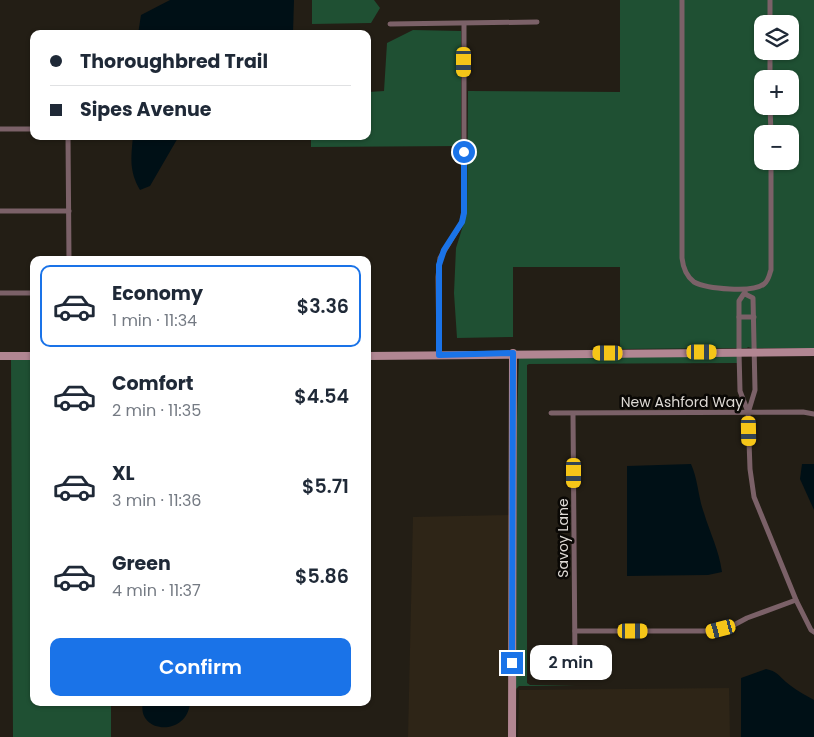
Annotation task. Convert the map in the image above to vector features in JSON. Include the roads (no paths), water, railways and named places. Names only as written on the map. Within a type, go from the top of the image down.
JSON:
[{"type":"main road","points":[[371,356],[513,353],[814,352]]},
{"type":"main road","points":[[512,737],[513,353]]},
{"type":"main road","points":[[0,356],[30,356]]},
{"type":"street","points":[[682,0],[683,267],[688,276],[695,282],[711,287],[745,292],[753,298],[755,390],[748,413]]},
{"type":"street","points":[[770,0],[770,15]]},
{"type":"street","points":[[390,24],[537,22]]},
{"type":"street","points":[[439,355],[439,265],[444,250],[462,222],[464,213],[464,24]]},
{"type":"street","points":[[0,129],[30,129]]},
{"type":"street","points":[[68,140],[69,256]]},
{"type":"street","points":[[770,170],[771,270],[768,280],[763,285],[745,292],[740,301],[738,352],[740,391],[748,413],[750,469],[754,497],[796,600],[811,630],[814,632]]},
{"type":"street","points":[[0,211],[69,211]]},
{"type":"street","points":[[0,293],[30,293]]},
{"type":"street","points":[[739,317],[754,317]]},
{"type":"street","name":"New Ashford Way","points":[[551,414],[802,412],[814,414]]},
{"type":"street","name":"Savoy Lane","points":[[574,414],[575,662]]},
{"type":"street","points":[[575,631],[711,632],[732,626],[746,618],[796,600]]}]
